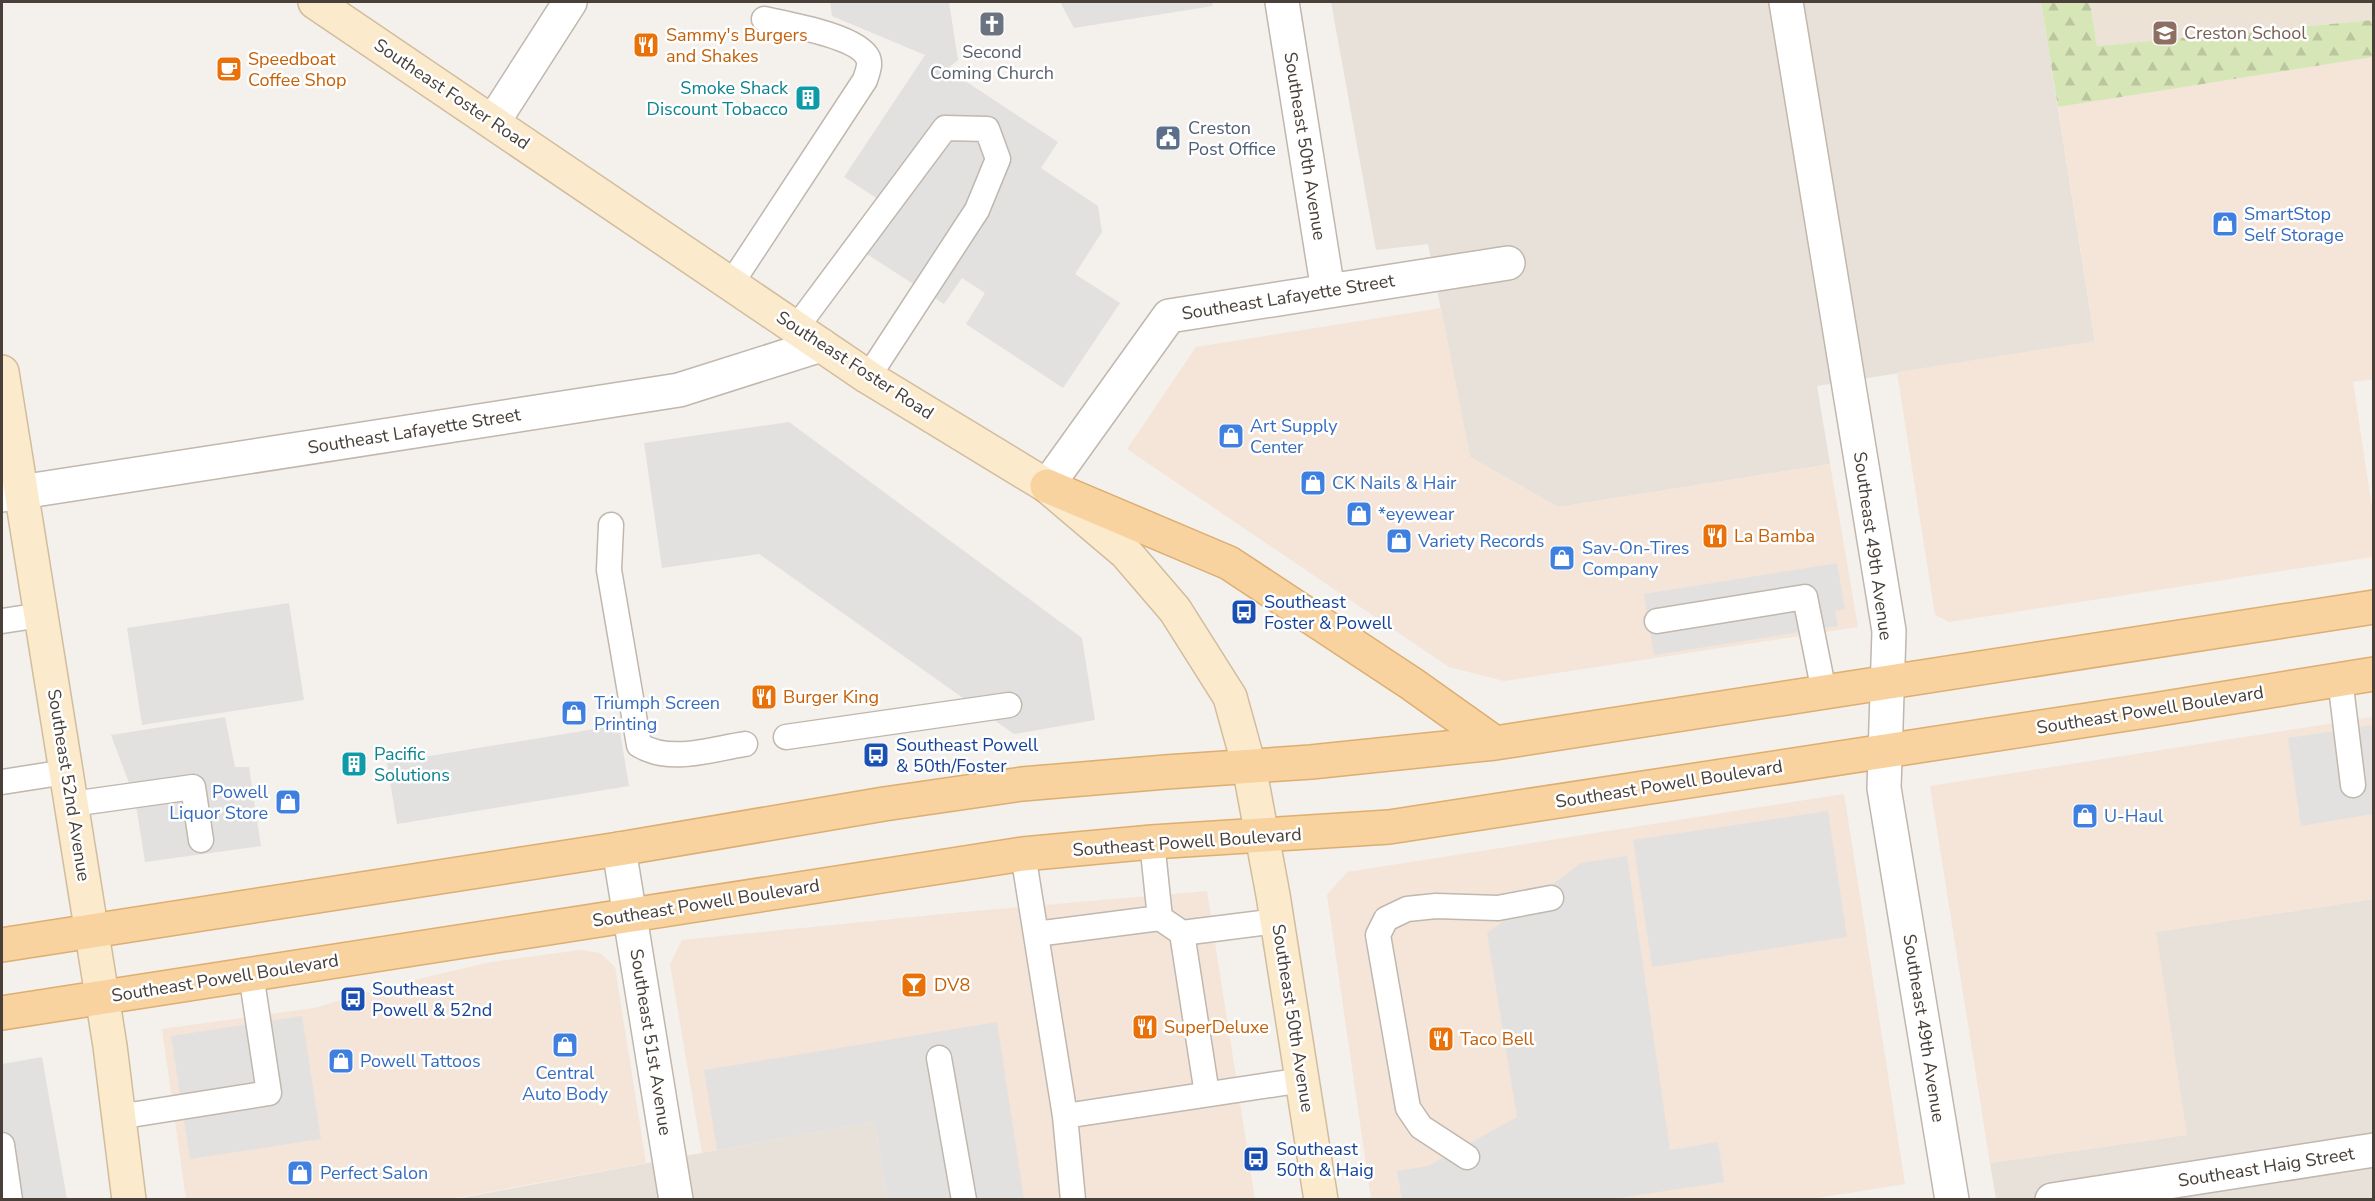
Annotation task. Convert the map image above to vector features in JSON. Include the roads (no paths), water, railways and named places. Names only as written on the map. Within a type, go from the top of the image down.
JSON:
[{"type":"main road","name":"Southeast Foster Road","points":[[315,2],[868,376],[1047,486],[1126,553],[1175,610],[1230,697],[1249,766],[1262,836]]},
{"type":"main road","name":"Southeast 52nd Avenue","points":[[2,372],[11,493],[41,615],[102,997],[129,1200]]},
{"type":"main road","points":[[1047,486],[1229,564],[1412,684],[1495,743]]},
{"type":"main road","points":[[2,945],[619,849],[884,804],[1010,786],[1317,762],[1495,743],[2373,607]]},
{"type":"main road","name":"Southeast Powell Boulevard","points":[[2,1013],[1023,854],[1389,827],[2373,674]]},
{"type":"main road","name":"Southeast 50th Avenue","points":[[1262,836],[1321,1200]]},
{"type":"street","points":[[494,122],[570,2]]},
{"type":"street","name":"Southeast 50th Avenue","points":[[1282,2],[1328,291]]},
{"type":"street","name":"Southeast 49th Avenue","points":[[1786,2],[1889,632],[1884,788],[1952,1200]]},
{"type":"street","name":"Southeast Lafayette Street","points":[[1047,486],[1169,316],[1508,263]]},
{"type":"street","name":"Southeast Lafayette Street","points":[[11,493],[679,390],[808,336]]},
{"type":"street","name":"Southeast 51st Avenue","points":[[619,849],[676,1200]]},
{"type":"street","name":"Southeast Haig Street","points":[[2052,1200],[2373,1150]]},
{"type":"lane","points":[[731,284],[865,80],[869,66],[867,57],[860,49],[829,33],[764,19]]},
{"type":"lane","points":[[808,336],[945,128],[987,129],[998,159],[977,210],[868,376]]},
{"type":"lane","points":[[611,525],[609,570],[639,745],[651,752],[673,755],[745,744]]},
{"type":"lane","points":[[1657,621],[1805,597],[1824,692]]},
{"type":"lane","points":[[2,621],[41,615]]},
{"type":"lane","points":[[2340,679],[2353,785]]},
{"type":"lane","points":[[786,737],[1009,705]]},
{"type":"lane","points":[[2,782],[66,772]]},
{"type":"lane","points":[[72,804],[193,787],[201,840]]},
{"type":"lane","points":[[1152,843],[1160,918]]},
{"type":"lane","points":[[1023,854],[1065,1116],[1073,1200]]},
{"type":"lane","points":[[1467,1157],[1421,1127],[1408,1108],[1378,934],[1386,919],[1407,909],[1436,906],[1498,908],[1551,898]]},
{"type":"lane","points":[[1036,934],[1160,918],[1182,933],[1277,921]]},
{"type":"lane","points":[[1182,933],[1207,1094]]},
{"type":"lane","points":[[118,1117],[269,1093],[251,974]]},
{"type":"lane","points":[[939,1058],[964,1200]]},
{"type":"lane","points":[[1065,1116],[1303,1080]]},
{"type":"lane","points":[[2,1145],[10,1200]]},
{"type":"place","name":"Second Coming Church","points":[[992,24]]},
{"type":"place","name":"Creston School","points":[[2165,33]]},
{"type":"place","name":"Sammy's Burgers and Shakes","points":[[646,45]]},
{"type":"place","name":"Speedboat Coffee Shop","points":[[229,69]]},
{"type":"place","name":"Smoke Shack Discount Tobacco","points":[[808,98]]},
{"type":"place","name":"Creston Post Office","points":[[1168,138]]},
{"type":"place","name":"SmartStop Self Storage","points":[[2225,224]]},
{"type":"place","name":"Art Supply Center","points":[[1231,436]]},
{"type":"place","name":"CK Nails & Hair","points":[[1313,483]]},
{"type":"place","name":"*eyewear","points":[[1359,514]]},
{"type":"place","name":"La Bamba","points":[[1715,536]]},
{"type":"place","name":"Variety Records","points":[[1399,541]]},
{"type":"place","name":"Sav-On-Tires Company","points":[[1562,558]]},
{"type":"place","name":"Southeast Foster & Powell","points":[[1244,612]]},
{"type":"place","name":"Burger King","points":[[764,697]]},
{"type":"place","name":"Triumph Screen Printing","points":[[574,713]]},
{"type":"place","name":"Southeast Powell & 50th/Foster","points":[[876,755]]},
{"type":"place","name":"Pacific Solutions","points":[[354,764]]},
{"type":"place","name":"Powell Liquor Store","points":[[288,802]]},
{"type":"place","name":"U-Haul","points":[[2085,816]]},
{"type":"place","name":"DV8","points":[[914,985]]},
{"type":"place","name":"Southeast Powell & 52nd","points":[[353,999]]},
{"type":"place","name":"SuperDeluxe","points":[[1145,1027]]},
{"type":"place","name":"Taco Bell","points":[[1441,1039]]},
{"type":"place","name":"Central Auto Body","points":[[565,1045]]},
{"type":"place","name":"Powell Tattoos","points":[[341,1061]]},
{"type":"place","name":"Southeast 50th & Haig","points":[[1256,1159]]},
{"type":"place","name":"Perfect Salon","points":[[300,1173]]}]
